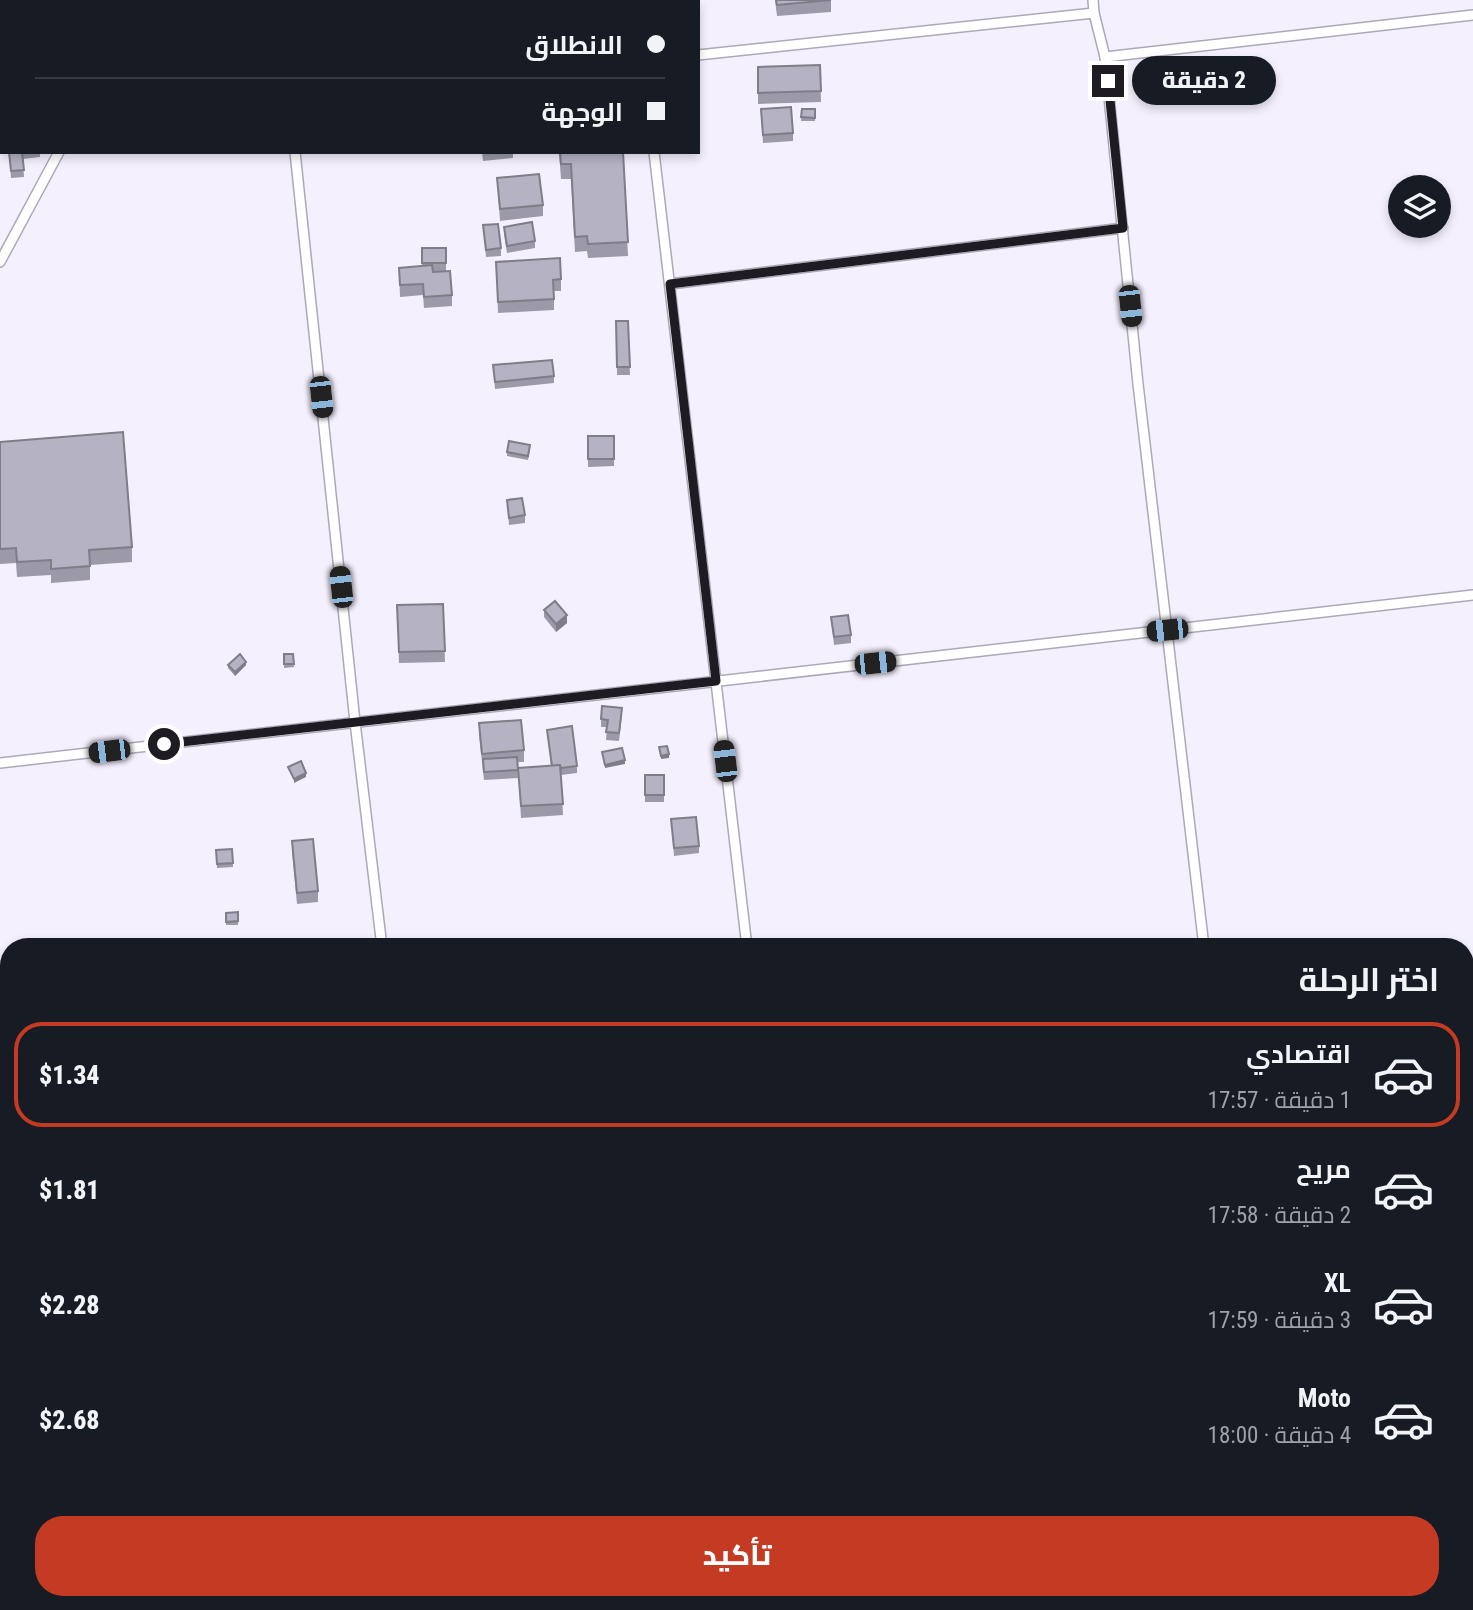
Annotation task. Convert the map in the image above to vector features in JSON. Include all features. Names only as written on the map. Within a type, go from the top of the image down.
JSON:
[{"type":"lane","points":[[1093,0],[1105,57],[1203,938]]},
{"type":"lane","points":[[700,55],[1094,13]]},
{"type":"lane","points":[[1105,57],[1473,15]]},
{"type":"lane","points":[[0,262],[58,154]]},
{"type":"lane","points":[[295,154],[355,722],[381,938]]},
{"type":"lane","points":[[654,154],[746,938]]},
{"type":"lane","points":[[670,284],[1123,228]]},
{"type":"lane","points":[[0,764],[1473,595]]},
{"type":"building","points":[[776,0],[831,0],[777,5]]},
{"type":"building","points":[[820,65],[821,91],[758,93],[758,67]]},
{"type":"building","points":[[791,107],[793,133],[763,135],[761,109]]},
{"type":"building","points":[[802,109],[815,109],[815,118],[801,117]]},
{"type":"building","points":[[9,154],[22,154],[24,170],[11,171]]},
{"type":"building","points":[[560,154],[623,154],[628,242],[588,244],[587,236],[575,237],[571,164],[561,164]]},
{"type":"building","points":[[539,174],[543,205],[500,209],[497,178]]},
{"type":"building","points":[[532,222],[535,241],[507,246],[504,227]]},
{"type":"building","points":[[498,224],[501,248],[486,250],[483,225]]},
{"type":"building","points":[[422,248],[446,248],[446,263],[422,263]]},
{"type":"building","points":[[560,258],[561,279],[553,280],[554,299],[498,302],[496,262]]},
{"type":"building","points":[[432,265],[433,272],[450,271],[452,295],[424,297],[423,284],[400,285],[399,268]]},
{"type":"building","points":[[616,321],[628,321],[630,367],[617,367]]},
{"type":"building","points":[[552,360],[554,376],[495,382],[493,365]]},
{"type":"building","points":[[123,432],[132,547],[89,550],[90,566],[51,569],[51,560],[17,562],[16,548],[0,549],[0,442]]},
{"type":"building","points":[[588,436],[614,436],[614,459],[588,459]]},
{"type":"building","points":[[509,441],[530,445],[528,456],[507,452]]},
{"type":"building","points":[[522,498],[525,515],[509,518],[507,500]]},
{"type":"building","points":[[555,601],[567,615],[556,624],[544,610]]},
{"type":"building","points":[[443,604],[445,651],[399,652],[397,605]]},
{"type":"building","points":[[848,615],[851,635],[834,637],[831,617]]},
{"type":"building","points":[[240,654],[246,662],[235,672],[228,665]]},
{"type":"building","points":[[284,654],[293,654],[294,664],[284,664]]},
{"type":"building","points":[[602,706],[622,708],[619,733],[606,732],[608,720],[601,719]]},
{"type":"building","points":[[521,720],[524,750],[482,754],[479,723]]},
{"type":"building","points":[[572,726],[577,766],[552,766],[547,730]]},
{"type":"building","points":[[667,746],[669,754],[661,756],[659,747]]},
{"type":"building","points":[[622,748],[625,760],[605,765],[602,752]]},
{"type":"building","points":[[517,757],[518,770],[484,772],[483,759]]},
{"type":"building","points":[[301,761],[306,773],[294,779],[288,767]]},
{"type":"building","points":[[560,765],[563,804],[521,806],[518,768]]},
{"type":"building","points":[[645,775],[664,775],[664,795],[645,795]]},
{"type":"building","points":[[696,817],[699,846],[674,848],[671,819]]},
{"type":"building","points":[[313,839],[318,891],[297,893],[292,841]]},
{"type":"building","points":[[232,849],[233,863],[217,864],[216,850]]},
{"type":"building","points":[[238,912],[238,921],[226,922],[226,913]]},
{"type":"route","points":[[164,744],[716,681],[670,284],[1123,228],[1108,81]]}]
